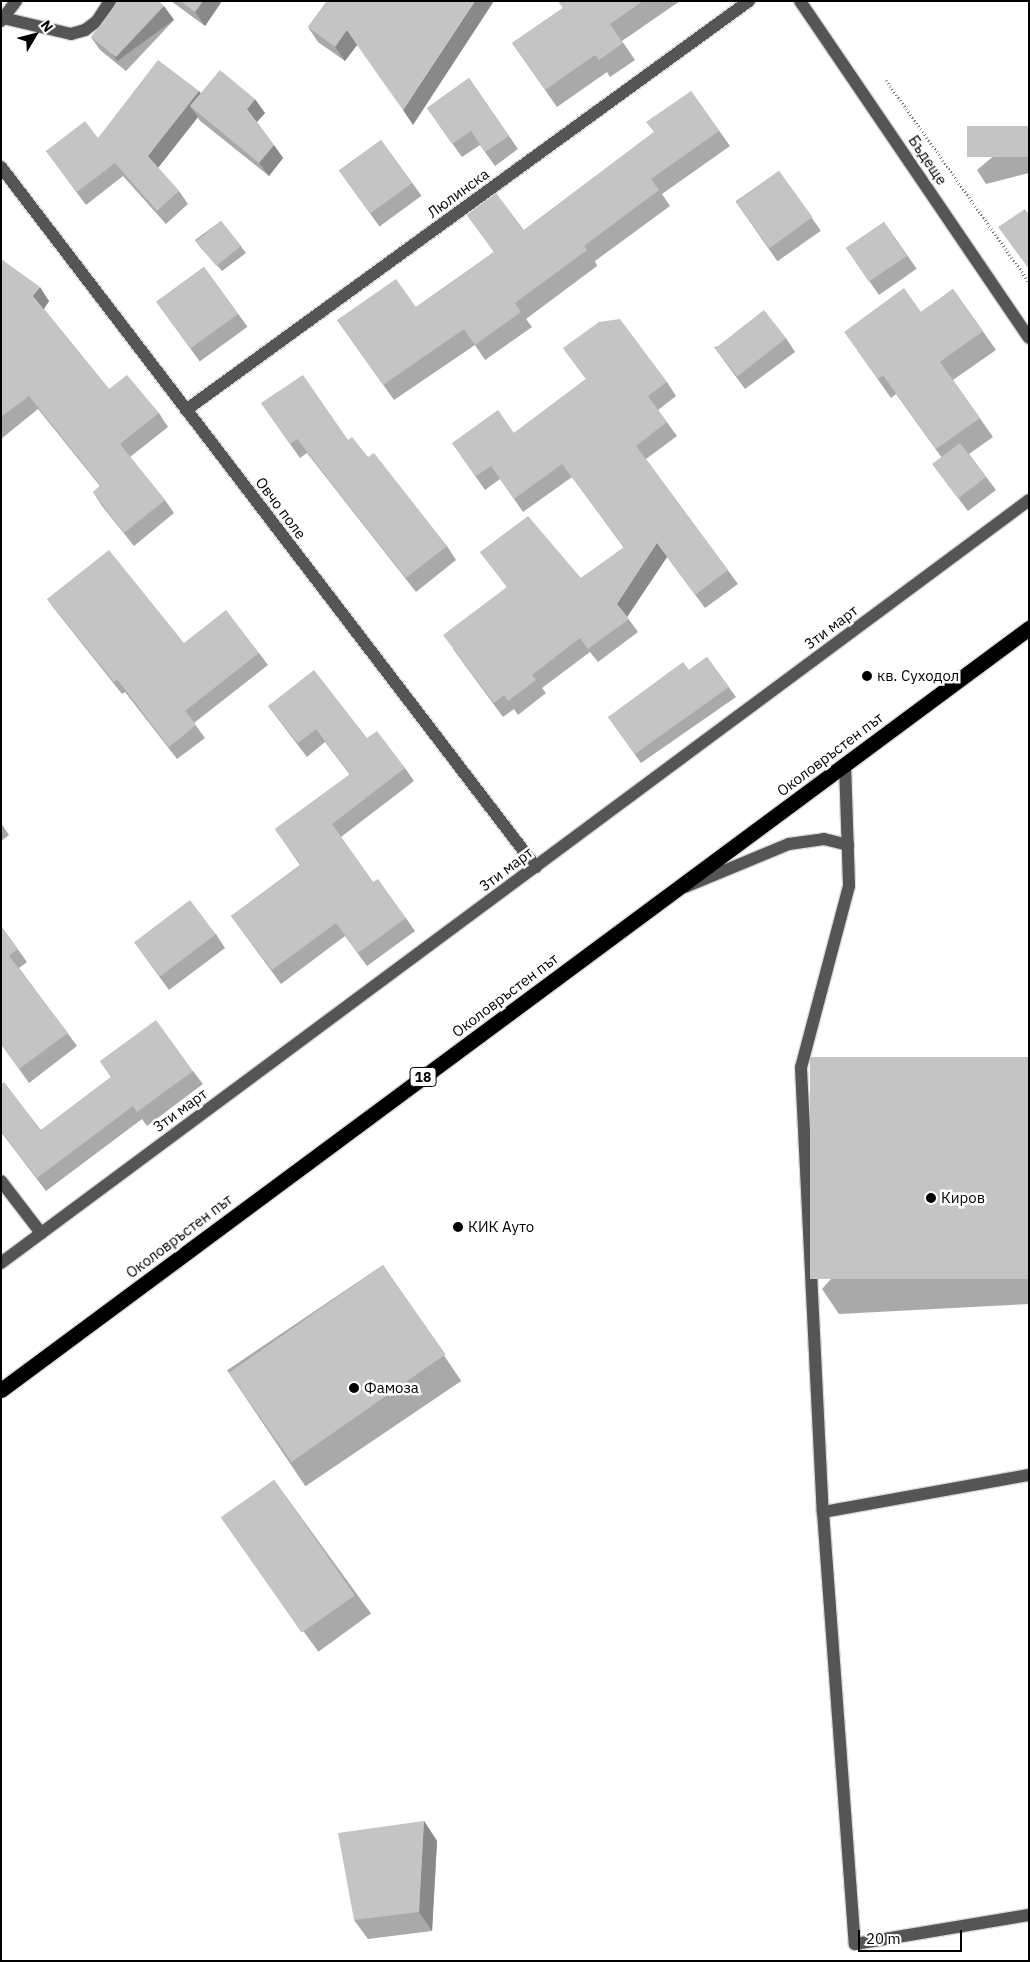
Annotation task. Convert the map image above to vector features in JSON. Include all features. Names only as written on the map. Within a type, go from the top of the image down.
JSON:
[{"type":"highway","name":"Околовръстен път","points":[[1,1390],[1029,628]]},
{"type":"street","points":[[16,1],[2,20],[71,34],[85,30],[97,21],[110,1]]},
{"type":"street","name":"Люлинска","points":[[186,410],[749,1]]},
{"type":"street","name":"Бъдеще","points":[[800,1],[1029,338]]},
{"type":"street","name":"Овчо поле","points":[[1,168],[536,867]]},
{"type":"street","name":"3ти март","points":[[1,1263],[1029,500]]},
{"type":"street","points":[[845,764],[849,886],[801,1068],[823,1512],[855,1944],[1029,1915]]},
{"type":"street","points":[[672,893],[788,844],[824,839],[848,845]]},
{"type":"street","points":[[1,1180],[41,1234]]},
{"type":"street","points":[[823,1512],[1029,1475]]},
{"type":"path","points":[[882,73],[1029,282]]},
{"type":"building","points":[[118,1],[159,1],[164,6],[116,57],[91,37]]},
{"type":"building","points":[[180,1],[203,1],[195,12]]},
{"type":"building","points":[[327,1],[475,1],[403,110],[347,30],[335,47],[308,27]]},
{"type":"building","points":[[558,1],[643,1],[610,24],[623,43],[599,60],[595,55],[545,90],[512,43],[563,8]]},
{"type":"building","points":[[158,60],[199,91],[148,156],[179,191],[157,211],[115,163],[77,192],[46,151],[85,121],[98,138]]},
{"type":"building","points":[[220,70],[255,99],[247,109],[274,145],[259,163],[190,106]]},
{"type":"building","points":[[469,78],[509,136],[485,152],[471,131],[452,144],[427,108]]},
{"type":"building","points":[[691,91],[719,131],[651,179],[659,190],[584,246],[587,250],[515,303],[521,312],[475,345],[464,329],[383,385],[337,320],[396,279],[416,307],[494,252],[467,215],[496,193],[524,230],[654,132],[646,122]]},
{"type":"building","points":[[967,126],[1029,126],[1029,157],[967,157]]},
{"type":"building","points":[[381,140],[412,183],[370,213],[339,171]]},
{"type":"building","points":[[779,171],[813,217],[770,248],[736,202]]},
{"type":"building","points":[[1025,209],[1029,215],[1029,269],[998,227]]},
{"type":"building","points":[[221,221],[241,246],[216,266],[196,241]]},
{"type":"building","points":[[884,222],[907,256],[869,282],[846,248]]},
{"type":"building","points":[[1,259],[40,287],[33,296],[109,389],[127,375],[159,413],[120,444],[165,500],[124,533],[93,492],[101,486],[29,396],[1,417]]},
{"type":"building","points":[[204,267],[238,314],[190,349],[156,302]]},
{"type":"building","points":[[904,288],[921,312],[953,289],[983,331],[940,362],[980,418],[936,449],[883,375],[878,379],[844,332]]},
{"type":"building","points":[[764,310],[786,338],[737,377],[715,348]]},
{"type":"building","points":[[620,319],[667,382],[648,396],[667,422],[636,446],[728,570],[695,595],[657,543],[617,604],[629,619],[588,649],[580,638],[532,675],[536,680],[508,701],[504,695],[494,703],[443,635],[507,587],[480,552],[528,516],[581,578],[624,547],[562,464],[514,499],[491,466],[476,476],[452,443],[498,410],[514,433],[586,379],[563,348],[599,322]]},
{"type":"building","points":[[303,375],[348,440],[352,437],[368,457],[374,453],[447,546],[406,578],[297,439],[290,444],[261,403]]},
{"type":"building","points":[[960,443],[986,477],[958,498],[932,464]]},
{"type":"building","points":[[109,550],[184,643],[226,610],[259,653],[185,711],[196,725],[169,747],[117,679],[114,682],[47,599]]},
{"type":"building","points":[[707,657],[729,687],[635,754],[608,717],[683,662],[689,670]]},
{"type":"building","points":[[314,670],[367,738],[377,731],[405,768],[332,824],[373,882],[378,879],[406,918],[358,953],[336,923],[272,970],[231,916],[301,865],[275,829],[350,774],[316,729],[298,743],[268,706]]},
{"type":"building","points":[[190,900],[216,934],[160,976],[134,942]]},
{"type":"building","points":[[1,926],[18,949],[9,956],[68,1033],[19,1069],[1,1044]]},
{"type":"building","points":[[156,1020],[193,1071],[137,1112],[133,1106],[37,1178],[1,1131],[1,1085],[4,1082],[41,1130],[111,1077],[100,1061]]},
{"type":"building","name":"Киров","points":[[810,1057],[1029,1057],[1029,1279],[810,1279]]},
{"type":"building","name":"Фамоза","points":[[383,1265],[446,1354],[292,1462],[229,1373]]},
{"type":"building","points":[[274,1480],[355,1596],[302,1633],[221,1517]]},
{"type":"building","points":[[424,1821],[419,1912],[354,1920],[338,1833]]},
{"type":"place","name":"кв. Суходол","points":[[867,676]]},
{"type":"place","name":"Киров","points":[[931,1198]]},
{"type":"place","name":"КИК Ауто","points":[[458,1227]]},
{"type":"place","name":"Фамоза","points":[[354,1388]]}]
